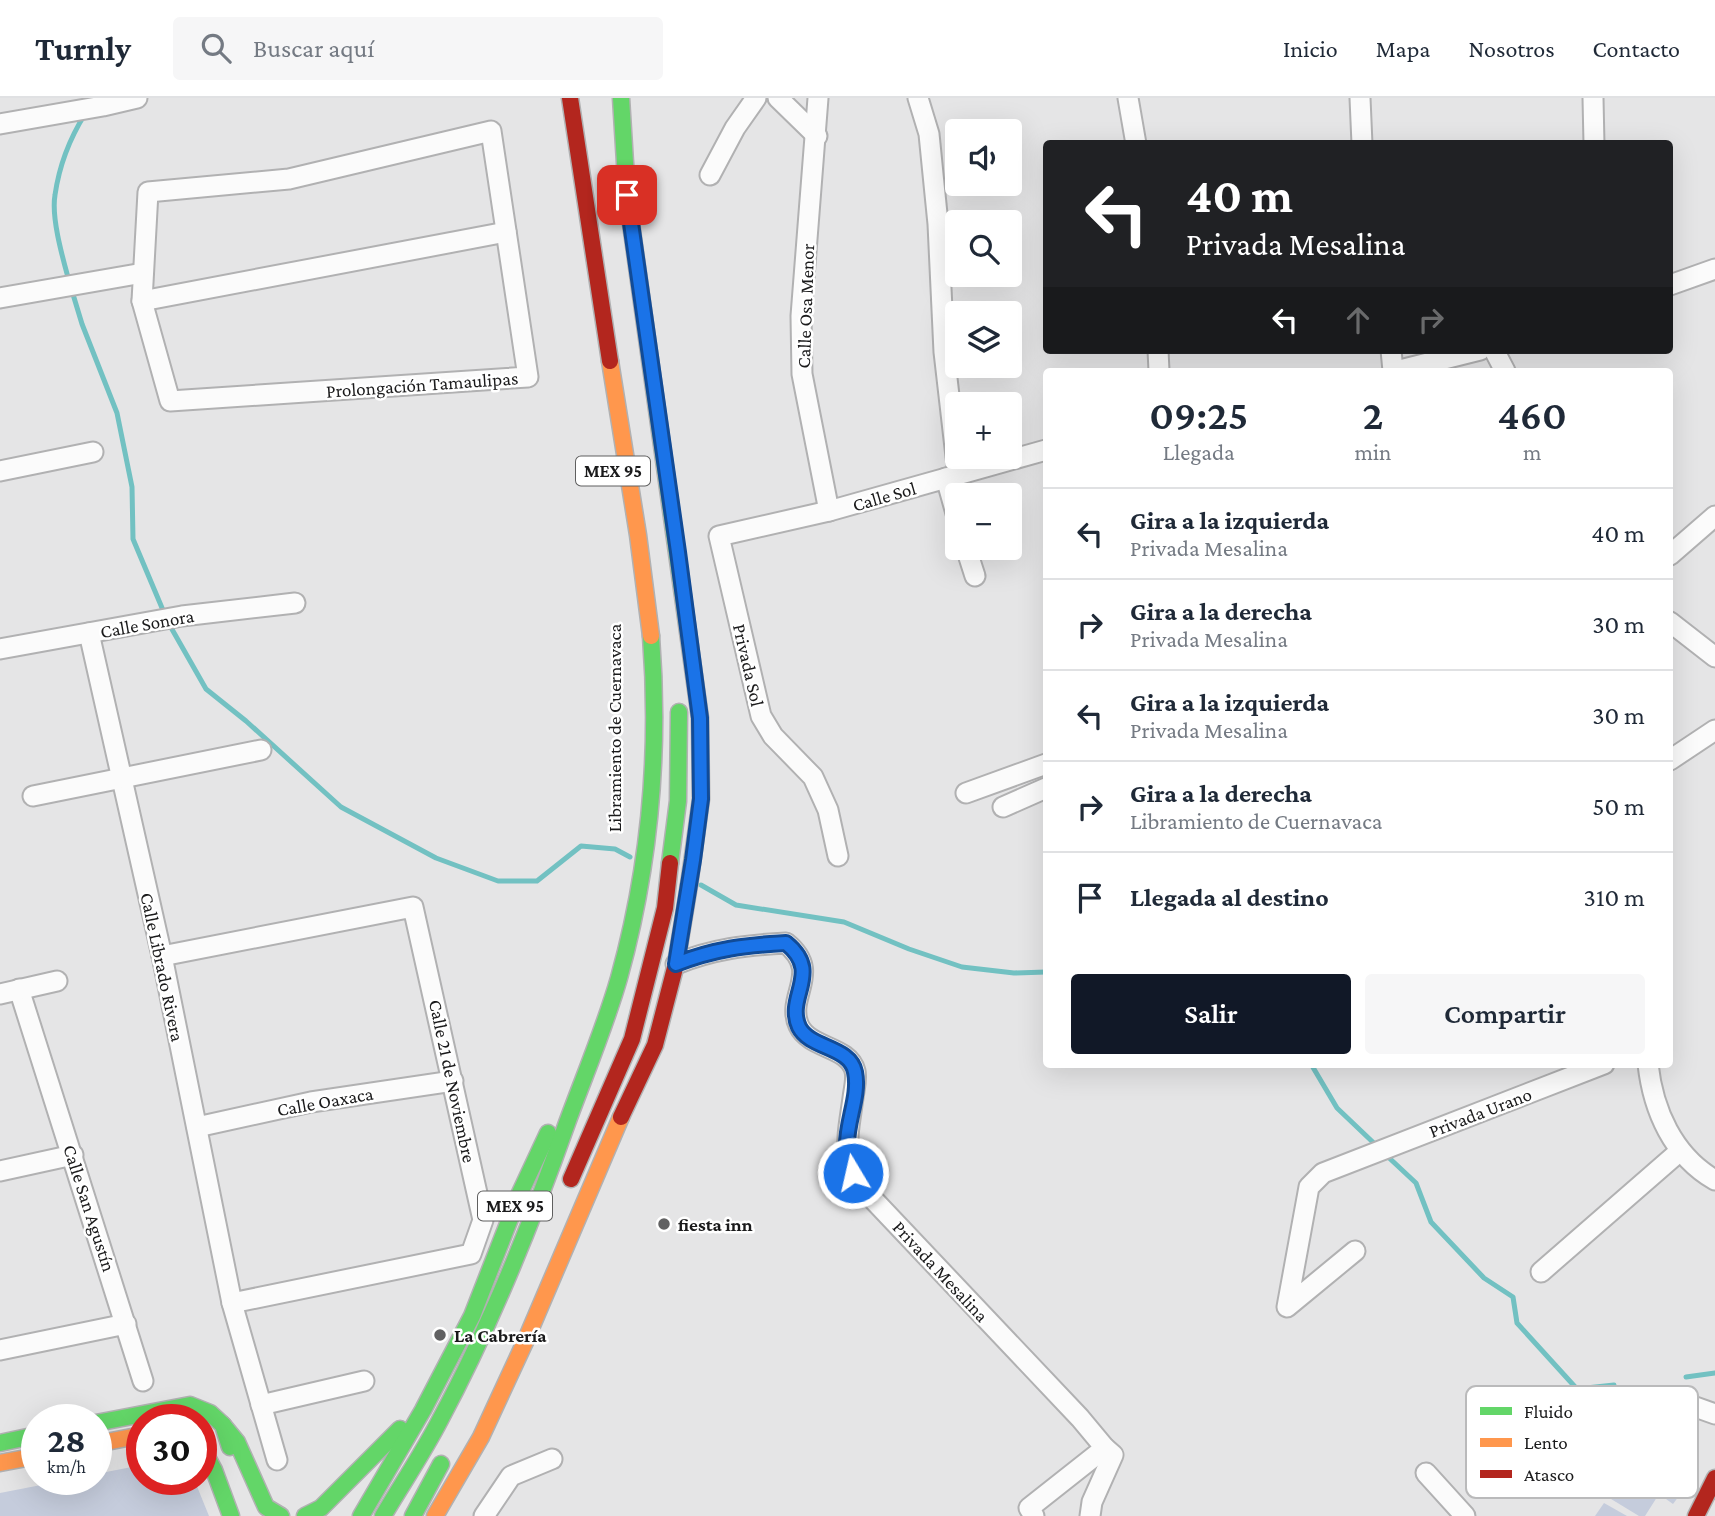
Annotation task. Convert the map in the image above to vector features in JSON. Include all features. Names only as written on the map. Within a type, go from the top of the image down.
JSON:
[{"type":"main road","name":"Libramiento de Cuernavaca","points":[[556,98],[571,208],[627,553],[637,636],[641,848]]},
{"type":"main road","name":"MEX 95","points":[[383,1516],[439,1423],[486,1329],[538,1206],[607,1017],[629,937],[635,882],[653,778],[655,704],[641,552],[570,98]]},
{"type":"main road","name":"MEX 95","points":[[435,1516],[481,1437],[525,1342],[611,1138],[655,1045],[676,964],[693,860],[701,799],[700,718],[627,195],[621,98]]},
{"type":"main road","name":"MEX 95","points":[[617,300],[625,367],[640,444]]},
{"type":"main road","points":[[665,587],[676,667]]},
{"type":"main road","name":"MEX 95","points":[[565,1191],[632,1039],[665,908],[678,801],[678,694]]},
{"type":"main road","name":"MEX 95","points":[[361,1516],[423,1410],[472,1317],[520,1193],[562,1103],[595,1014],[635,882]]},
{"type":"main road","points":[[112,1420],[190,1405],[210,1413],[237,1442],[266,1507],[281,1516]]},
{"type":"main road","points":[[305,1516],[321,1508],[373,1453],[423,1410]]},
{"type":"main road","points":[[222,1425],[255,1516]]},
{"type":"main road","points":[[0,1443],[21,1438]]},
{"type":"main road","points":[[414,1516],[445,1455]]},
{"type":"main road","points":[[0,1463],[21,1459]]},
{"type":"main road","points":[[217,1469],[234,1461]]},
{"type":"main road","points":[[1696,1516],[1714,1477]]},
{"type":"main road","points":[[217,1478],[232,1516]]},
{"type":"main road","points":[[348,1505],[363,1482]]},
{"type":"street","points":[[0,124],[137,98]]},
{"type":"street","points":[[710,175],[735,128],[756,98]]},
{"type":"street","points":[[778,98],[817,136]]},
{"type":"street","name":"Calle Osa Menor","points":[[818,98],[801,316],[802,374],[829,511]]},
{"type":"street","points":[[918,98],[929,134],[938,224],[943,352],[953,483]]},
{"type":"street","points":[[1128,98],[1135,140]]},
{"type":"street","points":[[1360,98],[1362,140]]},
{"type":"street","points":[[1593,98],[1594,140]]},
{"type":"street","name":"Prolongación Tamaulipas","points":[[142,301],[170,401],[528,377],[491,131],[289,179],[148,192],[143,273]]},
{"type":"street","points":[[0,298],[143,273],[142,301],[506,232]]},
{"type":"street","points":[[1673,284],[1715,268]]},
{"type":"street","points":[[1407,368],[1464,354]]},
{"type":"street","name":"Calle Sol","points":[[719,536],[829,511],[1043,451]]},
{"type":"street","points":[[0,471],[93,452]]},
{"type":"street","points":[[1673,552],[1715,516]]},
{"type":"street","name":"Privada Sol","points":[[719,536],[761,716],[774,736],[813,777],[828,810],[838,856]]},
{"type":"street","points":[[970,560],[975,576]]},
{"type":"street","name":"Calle Sonora","points":[[0,649],[182,616],[295,603]]},
{"type":"street","points":[[1673,624],[1715,657]]},
{"type":"street","name":"Calle Librado Rivera","points":[[89,633],[162,956],[232,1303],[277,1461]]},
{"type":"street","points":[[1673,758],[1715,730]]},
{"type":"street","points":[[33,796],[261,750]]},
{"type":"street","points":[[967,793],[1043,765]]},
{"type":"street","points":[[1003,807],[1043,789]]},
{"type":"street","name":"Calle 21 de Noviembre","points":[[162,956],[413,907],[483,1220],[471,1254],[232,1303]]},
{"type":"street","name":"Privada Mesalina","points":[[676,964],[701,954],[736,946],[786,943],[798,953],[804,967],[796,1018],[800,1028],[806,1037],[848,1058],[856,1075],[847,1147],[853,1173],[868,1194],[1080,1418],[1105,1448]]},
{"type":"street","points":[[10,992],[57,981]]},
{"type":"street","name":"Calle San Agustín","points":[[10,992],[73,1155],[143,1381]]},
{"type":"street","name":"Privada Urano","points":[[1355,1251],[1287,1307],[1308,1186],[1323,1173],[1594,1068]]},
{"type":"street","points":[[1648,1068],[1658,1115],[1680,1151],[1715,1180]]},
{"type":"street","name":"Calle Oaxaca","points":[[197,1127],[311,1102],[453,1081]]},
{"type":"street","points":[[1541,1272],[1680,1151]]},
{"type":"street","points":[[0,1171],[73,1155]]},
{"type":"street","points":[[0,1350],[126,1324]]},
{"type":"street","points":[[261,1405],[364,1381]]},
{"type":"street","points":[[1698,1408],[1715,1413]]},
{"type":"street","points":[[1034,1516],[1029,1508],[1105,1448],[1112,1455],[1092,1502],[1090,1516]]},
{"type":"street","points":[[484,1516],[511,1476],[552,1460]]},
{"type":"street","points":[[1426,1473],[1465,1516]]},
{"type":"building","points":[[126,1468],[126,1495],[200,1495],[209,1516],[0,1516],[0,1493],[21,1489],[21,1495],[112,1495],[112,1471]]},
{"type":"building","points":[[1609,1498],[1656,1498],[1645,1516],[1639,1516]]},
{"type":"building","points":[[1665,1498],[1678,1498],[1673,1504]]},
{"type":"building","points":[[1604,1503],[1627,1516],[1595,1516]]},
{"type":"waterway","points":[[69,281],[56,227],[54,204],[66,153],[85,114]]},
{"type":"waterway","points":[[72,291],[117,413],[132,487],[133,539],[165,615]]},
{"type":"waterway","points":[[169,624],[206,689],[246,721],[341,807],[436,858],[498,881],[537,881],[581,846],[615,849],[630,857]]},
{"type":"waterway","points":[[701,885],[736,905],[844,922],[962,967],[1014,973],[1043,972]]},
{"type":"waterway","points":[[1313,1068],[1337,1108],[1379,1148]]},
{"type":"waterway","points":[[1386,1155],[1416,1183],[1431,1222],[1484,1278],[1513,1297],[1517,1323],[1574,1386]]},
{"type":"waterway","points":[[1686,1377],[1715,1373]]},
{"type":"waterway","points":[[1605,1386],[1614,1385]]},
{"type":"traffic: fast","points":[[621,98],[627,195],[700,718],[701,799],[689,885]]},
{"type":"traffic: fast","points":[[383,1516],[459,1384],[493,1311],[539,1199],[619,978],[638,894],[650,808],[654,723],[651,636]]},
{"type":"traffic: fast","points":[[670,863],[678,801],[679,712]]},
{"type":"traffic: fast","points":[[361,1516],[423,1410],[472,1316],[520,1193],[548,1133]]},
{"type":"traffic: fast","points":[[112,1420],[190,1405],[210,1413],[223,1425],[230,1447]]},
{"type":"traffic: fast","points":[[223,1425],[237,1442],[266,1507],[281,1516]]},
{"type":"traffic: fast","points":[[305,1516],[321,1508],[400,1429]]},
{"type":"traffic: fast","points":[[0,1443],[21,1438]]},
{"type":"traffic: fast","points":[[413,1516],[441,1464]]},
{"type":"traffic: fast","points":[[217,1478],[231,1516]]},
{"type":"traffic: slow","points":[[610,361],[651,636]]},
{"type":"traffic: slow","points":[[435,1516],[481,1437],[525,1342],[621,1117]]},
{"type":"traffic: slow","points":[[112,1441],[126,1438]]},
{"type":"traffic: slow","points":[[0,1463],[21,1459]]},
{"type":"traffic: jam","points":[[570,98],[610,361]]},
{"type":"traffic: jam","points":[[571,1179],[632,1039],[665,908],[670,863]]},
{"type":"traffic: jam","points":[[621,1117],[655,1045],[676,964],[689,885]]},
{"type":"traffic: jam","points":[[1696,1516],[1715,1478]]},
{"type":"place","name":"fiesta inn","points":[[664,1224]]},
{"type":"place","name":"La Cabrería","points":[[440,1335]]},
{"type":"route","points":[[627,195],[700,718],[701,799],[676,964],[701,954],[736,946],[786,943],[798,953],[804,967],[796,1018],[800,1028],[806,1037],[848,1058],[854,1066],[856,1075],[847,1147],[853,1173]]}]
